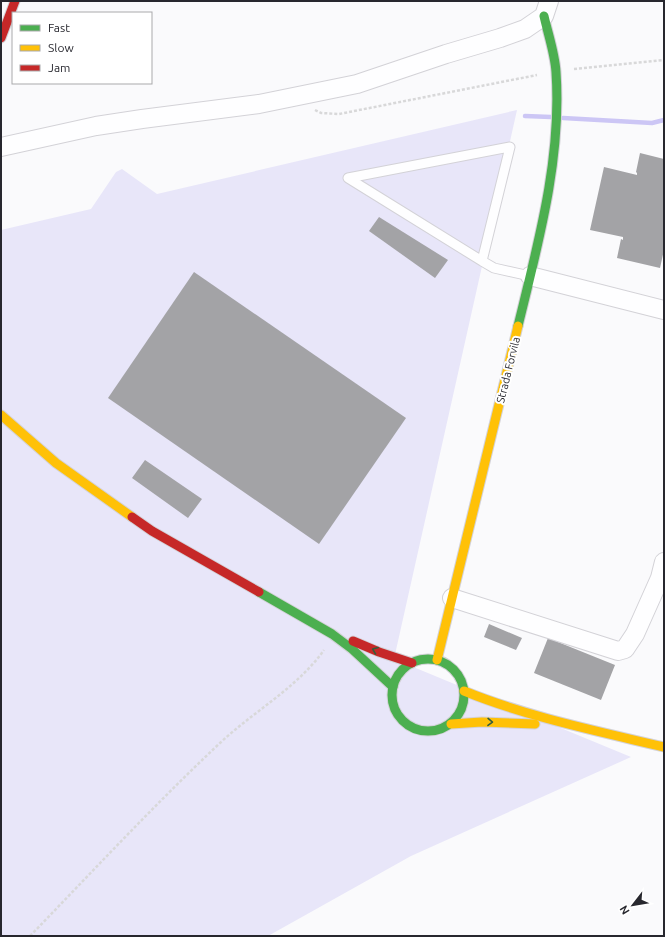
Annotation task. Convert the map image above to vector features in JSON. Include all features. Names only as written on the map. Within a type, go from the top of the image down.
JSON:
[{"type":"main road","points":[[1,38],[15,1]]},
{"type":"main road","name":"Strada Forvila","points":[[437,660],[530,276],[553,168],[557,129],[556,71],[546,8]]},
{"type":"main road","points":[[1,415],[56,463],[152,531],[332,634],[362,657],[393,687]]},
{"type":"main road","points":[[332,634],[412,663]]},
{"type":"main road","points":[[451,724],[462,709],[464,700],[462,682],[458,674],[445,663],[437,660],[420,660],[412,663],[400,673],[393,687],[393,701],[397,714],[402,721],[410,727],[427,732],[436,731],[451,724],[465,722],[494,722],[580,727]]},
{"type":"main road","points":[[464,691],[494,703],[580,727],[664,747]]},
{"type":"street","points":[[1,147],[96,126],[259,104],[357,84],[525,29],[546,8]]},
{"type":"street","points":[[530,276],[664,310]]},
{"type":"street","points":[[452,598],[618,651],[625,649],[635,634],[660,578],[664,562]]},
{"type":"lane","points":[[482,261],[510,147],[348,178],[455,245],[482,261],[494,268],[530,276]]},
{"type":"path","points":[[314,110],[321,113],[339,114],[556,71],[664,60]]},
{"type":"path","points":[[30,936],[164,797],[222,742],[277,698],[315,663],[325,649],[332,634]]},
{"type":"shaded area","points":[[517,110],[394,659],[631,757],[411,856],[268,936],[1,936],[1,230],[91,209],[116,172],[122,169],[157,194]]},
{"type":"building","points":[[640,153],[664,159],[664,250],[660,268],[617,258],[621,239],[623,240],[623,237],[590,230],[604,167],[637,175],[636,172]]},
{"type":"building","points":[[379,217],[448,260],[435,278],[369,231]]},
{"type":"building","points":[[194,272],[406,418],[319,544],[108,398]]},
{"type":"building","points":[[145,460],[202,499],[188,518],[132,478]]},
{"type":"building","points":[[489,624],[522,638],[516,650],[484,637]]},
{"type":"building","points":[[548,638],[615,665],[601,700],[534,673]]},
{"type":"waterway","points":[[525,116],[551,117]]},
{"type":"waterway","points":[[563,118],[652,123],[664,120]]},
{"type":"traffic: fast","points":[[518,326],[547,200],[555,136],[557,104],[556,72],[553,51],[544,16]]},
{"type":"traffic: fast","points":[[259,592],[332,634],[352,649],[393,687]]},
{"type":"traffic: fast","points":[[421,659],[435,659],[454,669],[464,688],[464,695],[464,702],[454,721],[435,731],[421,731],[402,721],[392,702],[392,688],[402,669],[421,659]]},
{"type":"traffic: slow","points":[[437,660],[518,326]]},
{"type":"traffic: slow","points":[[1,415],[56,463],[132,517]]},
{"type":"traffic: slow","points":[[464,691],[538,716],[664,747]]},
{"type":"traffic: slow","points":[[451,724],[482,722],[535,724]]},
{"type":"traffic: jam","points":[[1,38],[15,1]]},
{"type":"traffic: jam","points":[[132,517],[152,531],[259,592]]},
{"type":"traffic: jam","points":[[353,641],[379,652],[412,663]]}]
